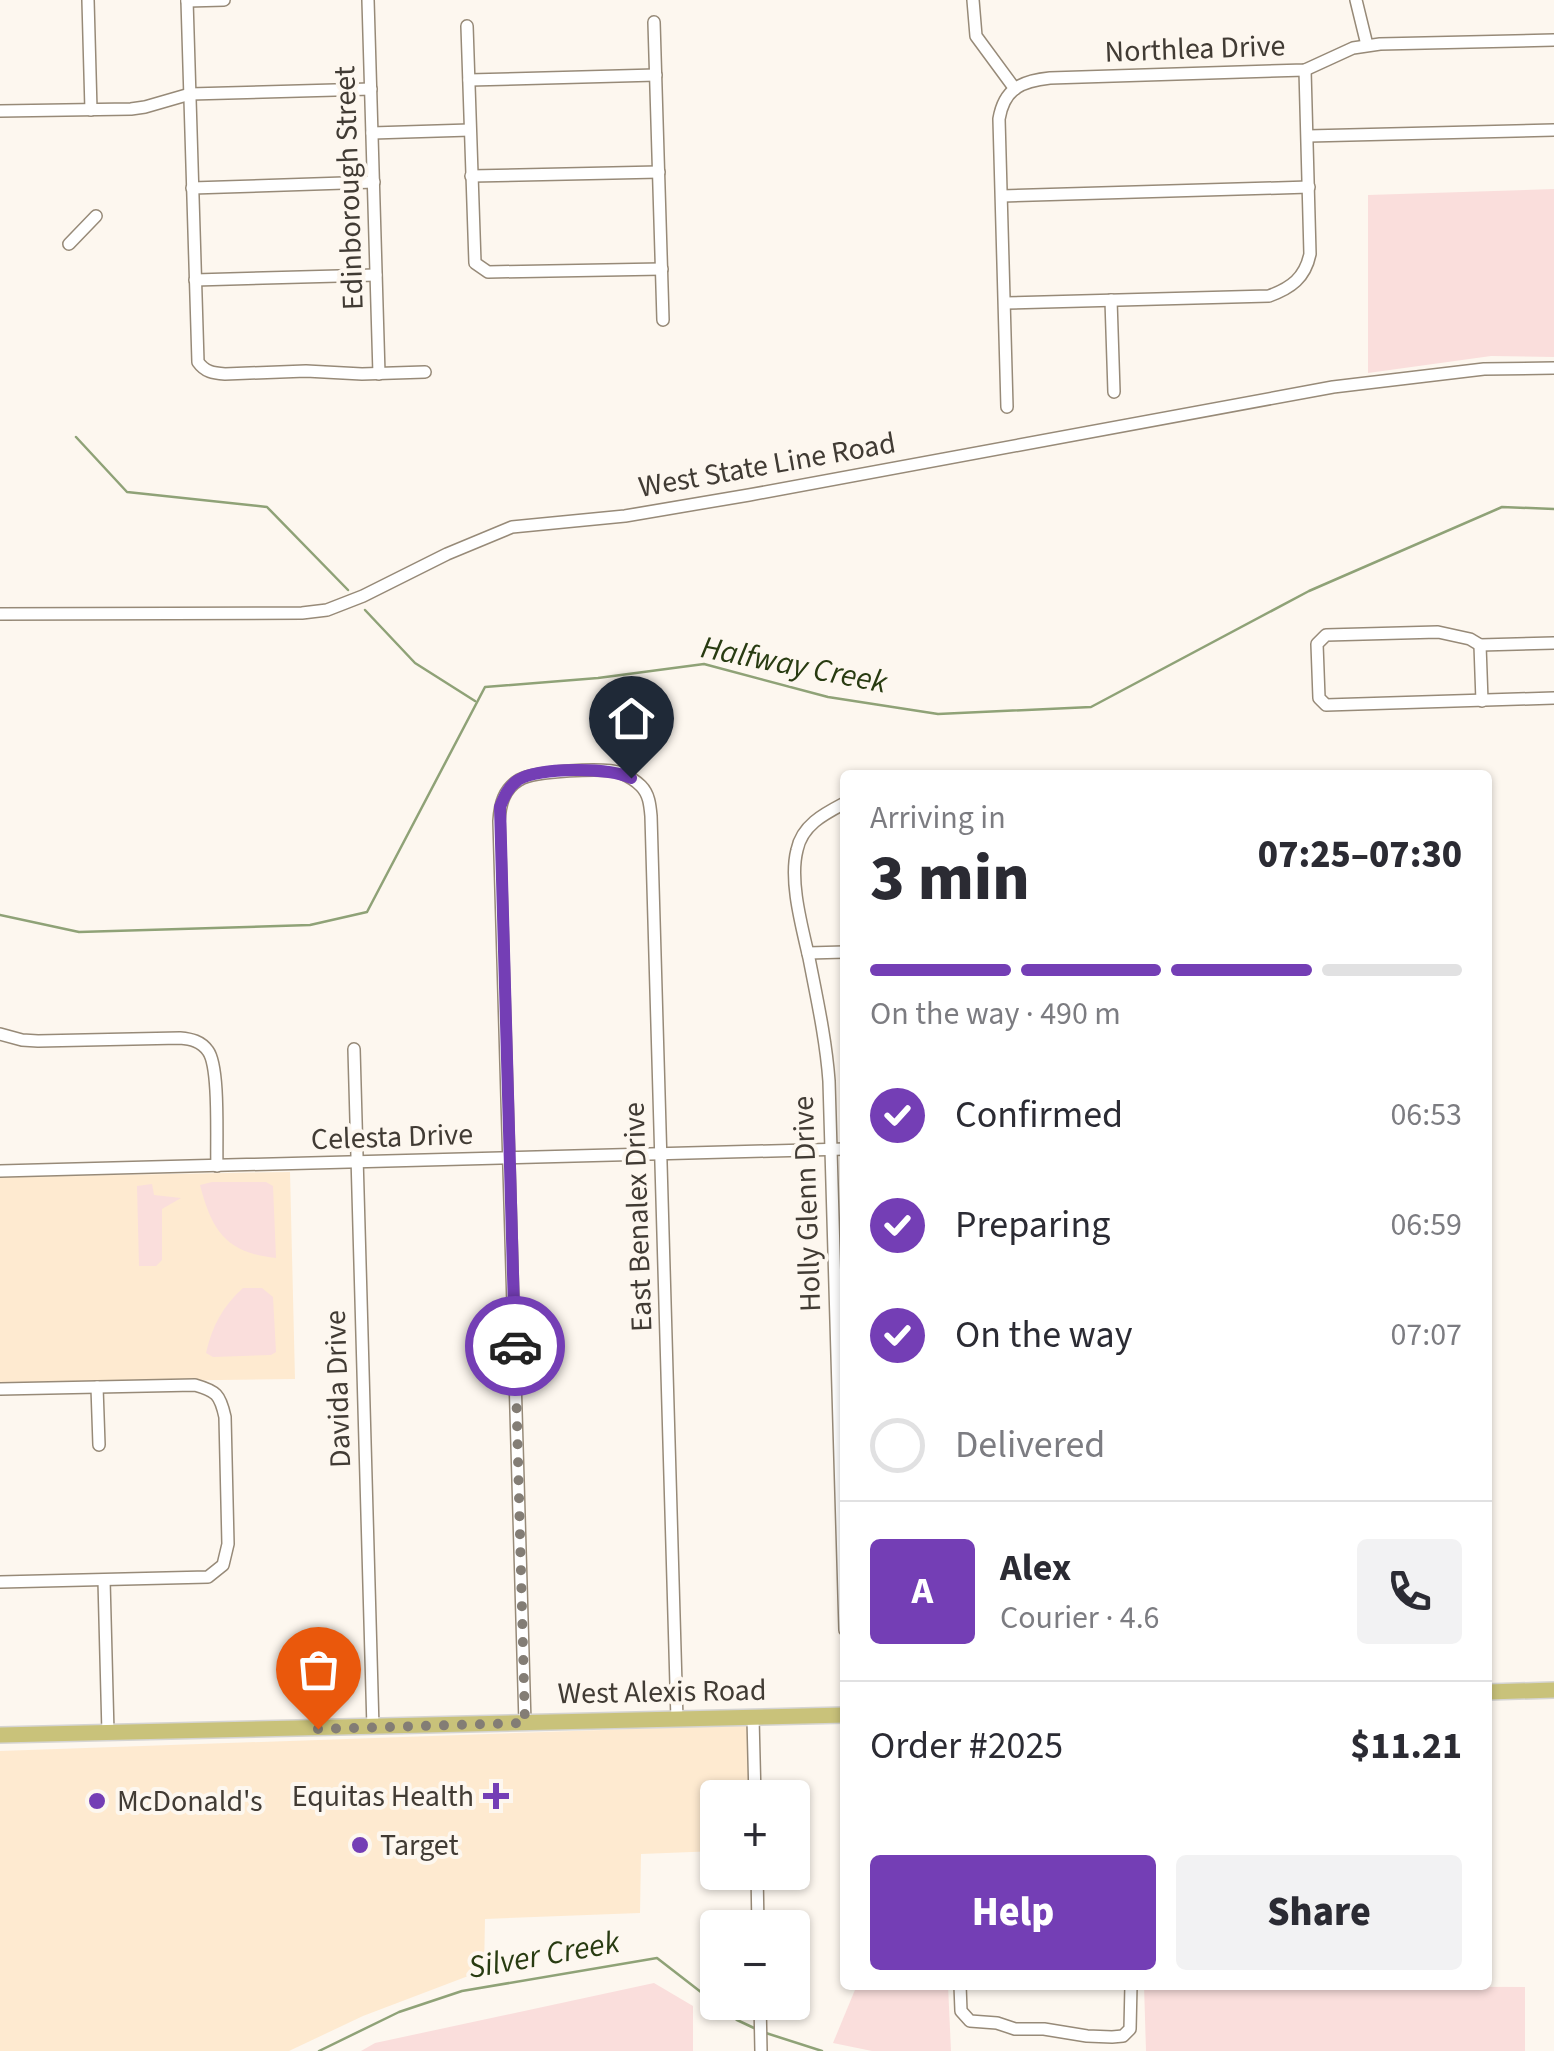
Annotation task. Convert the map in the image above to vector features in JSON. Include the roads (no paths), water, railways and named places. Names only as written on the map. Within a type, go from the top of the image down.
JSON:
[{"type":"main road","points":[[1492,1692],[1554,1690]]},
{"type":"main road","name":"West Alexis Road","points":[[0,1735],[840,1715]]},
{"type":"street","points":[[88,0],[91,110]]},
{"type":"street","points":[[224,0],[187,1],[198,362],[203,369],[225,374],[426,372]]},
{"type":"street","name":"Edinborough Street","points":[[368,0],[379,374]]},
{"type":"street","points":[[973,0],[976,36],[1015,89],[1006,97],[1000,119],[1007,407]]},
{"type":"street","points":[[1356,0],[1367,46]]},
{"type":"street","points":[[654,22],[664,320]]},
{"type":"street","points":[[468,26],[475,263],[488,272],[662,269]]},
{"type":"street","name":"Northlea Drive","points":[[1015,89],[1050,78],[1305,70],[1353,48],[1392,43],[1554,40]]},
{"type":"street","points":[[1005,303],[1269,296],[1286,290],[1298,280],[1310,254],[1305,70]]},
{"type":"street","points":[[469,80],[656,75]]},
{"type":"street","points":[[0,111],[145,107],[190,94],[371,89]]},
{"type":"street","points":[[372,133],[470,130]]},
{"type":"street","points":[[1308,136],[1554,130]]},
{"type":"street","points":[[472,176],[659,172]]},
{"type":"street","points":[[192,188],[374,182]]},
{"type":"street","points":[[1002,196],[1308,188]]},
{"type":"street","points":[[69,244],[96,216]]},
{"type":"street","points":[[195,280],[376,275]]},
{"type":"street","points":[[1111,300],[1114,392]]},
{"type":"street","name":"West State Line Road","points":[[0,614],[327,610],[512,527],[625,516],[731,498],[1333,387],[1484,368],[1554,368]]},
{"type":"street","points":[[1554,644],[1480,645],[1438,632],[1326,635],[1317,644],[1319,698],[1326,705],[1554,698]]},
{"type":"street","points":[[1480,645],[1482,701]]},
{"type":"street","name":"East Benalex Drive","points":[[525,1723],[500,807],[510,787],[530,774],[574,772],[621,773],[640,784],[649,804],[677,1720]]},
{"type":"street","name":"Holly Glenn Drive","points":[[840,806],[805,830],[797,849],[795,872],[827,1057],[840,1459]]},
{"type":"street","points":[[808,953],[840,952]]},
{"type":"street","points":[[0,1034],[38,1041],[191,1039],[212,1054],[217,1166]]},
{"type":"street","name":"Davida Drive","points":[[354,1049],[373,1728]]},
{"type":"street","name":"Celesta Drive","points":[[0,1171],[840,1150]]},
{"type":"street","points":[[0,1389],[195,1384],[213,1390],[222,1402],[225,1416],[228,1544],[224,1565],[208,1576],[0,1582]]},
{"type":"street","points":[[98,1387],[99,1445]]},
{"type":"street","points":[[104,1580],[108,1732]]},
{"type":"street","points":[[752,1718],[754,1780]]},
{"type":"street","points":[[960,1990],[961,2010],[970,2020],[1015,2029],[1112,2038],[1123,2036],[1130,2029],[1130,1990]]},
{"type":"street","points":[[760,2020],[761,2050]]},
{"type":"waterway","points":[[76,437],[127,492],[267,507],[348,590]]},
{"type":"waterway","name":"Halfway Creek","points":[[0,915],[79,932],[310,925],[367,912],[485,687],[704,664],[828,697],[938,714],[1091,707],[1309,591],[1502,507],[1554,509]]},
{"type":"waterway","points":[[365,610],[415,663],[475,701]]},
{"type":"waterway","name":"Silver Creek","points":[[319,2051],[399,2012],[462,1991],[657,1958],[737,2020],[754,2028]]},
{"type":"waterway","name":"Silver Creek","points":[[766,2033],[822,2051]]},
{"type":"place","name":"Equitas Health","points":[[496,1796]]},
{"type":"place","name":"McDonald's","points":[[97,1801]]},
{"type":"place","name":"Target","points":[[360,1845]]}]
